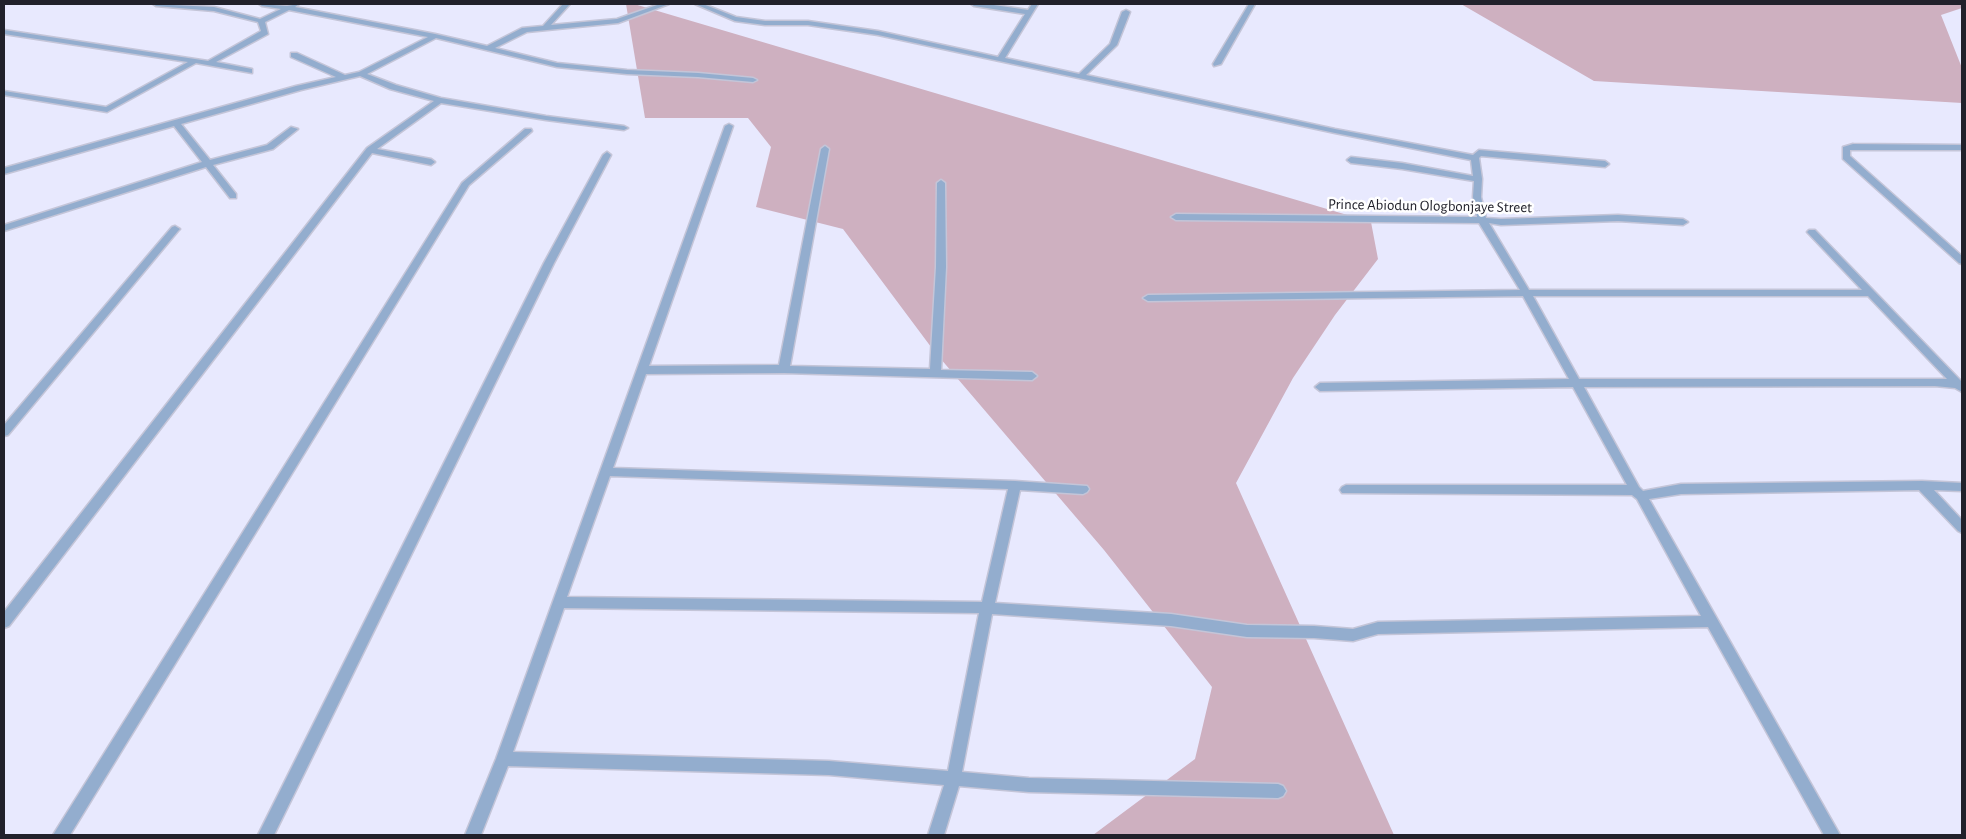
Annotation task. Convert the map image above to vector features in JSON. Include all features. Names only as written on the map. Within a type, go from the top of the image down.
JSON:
[{"type":"street","points":[[156,4],[214,9],[261,21],[296,4]]},
{"type":"street","points":[[262,4],[434,36],[557,65],[627,72],[698,75],[753,80]]},
{"type":"street","points":[[546,27],[564,4]]},
{"type":"street","points":[[489,48],[519,32],[546,27],[618,21],[666,4]]},
{"type":"street","points":[[698,4],[735,19],[808,23],[878,33],[1336,131],[1475,158]]},
{"type":"street","points":[[974,4],[1029,12]]},
{"type":"street","points":[[1000,60],[1035,4]]},
{"type":"street","points":[[1217,64],[1252,4]]},
{"type":"street","points":[[1080,77],[1113,45],[1126,12]]},
{"type":"street","points":[[209,63],[265,32],[261,21]]},
{"type":"street","points":[[4,32],[209,63],[249,72]]},
{"type":"street","points":[[4,171],[342,77],[361,74],[411,50],[434,36]]},
{"type":"street","points":[[294,55],[342,77]]},
{"type":"street","points":[[4,93],[107,110],[195,61]]},
{"type":"street","points":[[361,74],[393,87],[440,100],[546,118],[624,128]]},
{"type":"street","points":[[4,622],[370,150],[440,100]]},
{"type":"street","points":[[176,123],[233,196]]},
{"type":"street","points":[[473,835],[503,759],[643,370],[682,253],[729,126]]},
{"type":"street","points":[[4,228],[209,163],[270,146],[294,129]]},
{"type":"street","points":[[61,835],[466,183],[528,131]]},
{"type":"street","points":[[1962,147],[1854,147],[1846,150],[1846,156],[1962,261]]},
{"type":"street","points":[[784,369],[825,149]]},
{"type":"street","points":[[370,150],[431,162]]},
{"type":"street","points":[[1475,158],[1480,153],[1605,164]]},
{"type":"street","points":[[266,835],[549,263],[607,155]]},
{"type":"street","points":[[1475,158],[1478,179],[1477,197],[1482,220],[1527,294],[1832,835]]},
{"type":"street","points":[[1351,160],[1402,166],[1478,179]]},
{"type":"street","points":[[936,374],[941,267],[941,183]]},
{"type":"street","name":"Prince Abiodun Ologbonjaye Street","points":[[1176,218],[1482,220],[1500,222],[1618,218],[1684,222]]},
{"type":"street","points":[[4,432],[175,229]]},
{"type":"street","points":[[1812,232],[1960,386]]},
{"type":"street","points":[[1148,298],[1440,293],[1871,293]]},
{"type":"street","points":[[643,370],[784,369],[1032,376]]},
{"type":"street","points":[[1320,387],[1576,383],[1935,382],[1960,386]]},
{"type":"street","points":[[606,472],[1014,485],[1083,489]]},
{"type":"street","points":[[936,835],[954,777],[987,608],[1014,485]]},
{"type":"street","points":[[1922,485],[1962,528]]},
{"type":"street","points":[[1346,490],[1638,493],[1681,489],[1922,485],[1962,487]]},
{"type":"street","points":[[559,602],[987,608],[1171,620],[1248,631],[1314,632],[1353,635],[1378,628],[1712,621]]},
{"type":"street","points":[[503,759],[829,768],[954,777],[1030,785],[1278,791]]},
{"type":"shaded area","points":[[626,4],[634,4],[1371,222],[1378,259],[1335,315],[1293,378],[1236,483],[1394,835],[1093,835],[1195,759],[1212,687],[1104,550],[934,351],[843,229],[756,207],[771,147],[748,118],[645,118]]},
{"type":"shaded area","points":[[1461,4],[1962,4],[1962,8],[1941,15],[1962,68],[1962,103],[1594,81]]}]
